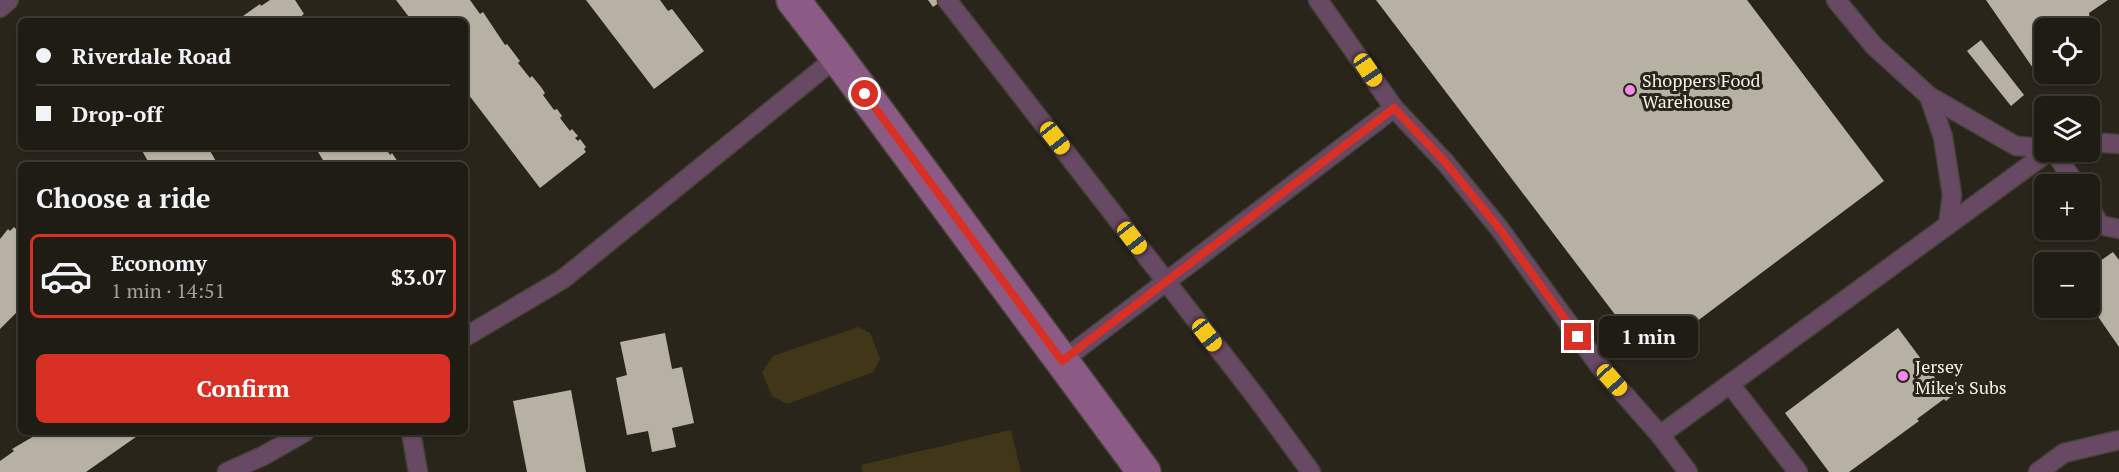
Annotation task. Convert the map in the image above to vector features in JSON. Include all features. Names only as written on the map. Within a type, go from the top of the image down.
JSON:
[{"type":"main road","points":[[793,0],[1144,472]]},
{"type":"lane","points":[[0,8],[9,0]]},
{"type":"lane","points":[[947,0],[1311,472]]},
{"type":"lane","points":[[1318,0],[1394,108],[1445,162],[1492,220],[1601,368],[1660,435],[1688,472]]},
{"type":"lane","points":[[1836,0],[1874,46],[1929,96],[2016,146],[2034,147]]},
{"type":"lane","points":[[468,336],[563,279],[837,57]]},
{"type":"lane","points":[[1929,96],[1943,137],[1952,195],[1948,225]]},
{"type":"lane","points":[[1062,361],[1394,108]]},
{"type":"lane","points":[[2100,143],[2119,144]]},
{"type":"lane","points":[[1660,435],[2034,162]]},
{"type":"lane","points":[[2100,225],[2119,229]]},
{"type":"lane","points":[[1730,384],[1798,472]]},
{"type":"lane","points":[[227,472],[263,456],[300,435]]},
{"type":"lane","points":[[412,435],[418,472]]},
{"type":"lane","points":[[2038,472],[2064,453],[2119,440]]},
{"type":"shaded area","points":[[858,327],[870,333],[880,359],[873,372],[787,404],[772,396],[762,372],[773,356]]},
{"type":"shaded area","points":[[1011,430],[1021,472],[863,472],[861,465]]},
{"type":"building","points":[[270,0],[295,0],[304,14],[302,15],[304,18],[240,18],[260,4],[261,6]]},
{"type":"building","points":[[396,0],[470,0],[480,14],[483,12],[530,78],[532,76],[541,87],[545,93],[543,95],[554,110],[557,109],[562,116],[560,118],[570,131],[572,129],[578,136],[575,138],[578,141],[580,139],[586,147],[584,149],[586,152],[540,188],[468,94],[468,18],[410,18]]},
{"type":"building","points":[[586,0],[660,0],[668,11],[672,9],[704,51],[654,89]]},
{"type":"building","points":[[928,0],[943,0],[933,7]]},
{"type":"building","name":"Shoppers Food Warehouse","points":[[1376,0],[1747,0],[1884,181],[1648,358]]},
{"type":"building","points":[[1986,0],[2108,0],[2089,13],[2090,18],[2034,18],[2034,69]]},
{"type":"building","points":[[1981,40],[2024,95],[2011,106],[1967,51]]},
{"type":"building","points":[[142,150],[210,150],[216,162],[148,162]]},
{"type":"building","points":[[317,150],[387,150],[398,162],[324,162]]},
{"type":"building","points":[[14,227],[18,231],[18,311],[0,329],[0,239],[8,229],[10,231]]},
{"type":"building","points":[[2113,252],[2119,260],[2119,347],[2099,318],[2100,261]]},
{"type":"building","points":[[1898,328],[1944,390],[1947,388],[1953,395],[1946,401],[1944,399],[1917,419],[1919,421],[1849,472],[1829,472],[1785,413]]},
{"type":"building","points":[[665,333],[672,369],[682,367],[694,423],[672,428],[676,447],[652,452],[648,431],[627,435],[616,378],[627,375],[620,342]]},
{"type":"building","points":[[571,390],[586,472],[527,472],[513,401]]},
{"type":"building","points":[[36,435],[139,435],[86,472],[0,472],[0,461],[14,451],[12,449]]},
{"type":"place","name":"Shoppers Food Warehouse","points":[[1630,90]]},
{"type":"place","name":"Jersey Mike's Subs","points":[[1903,376]]},
{"type":"route","points":[[865,94],[1062,361],[1394,108],[1445,162],[1499,228],[1578,337]]}]
